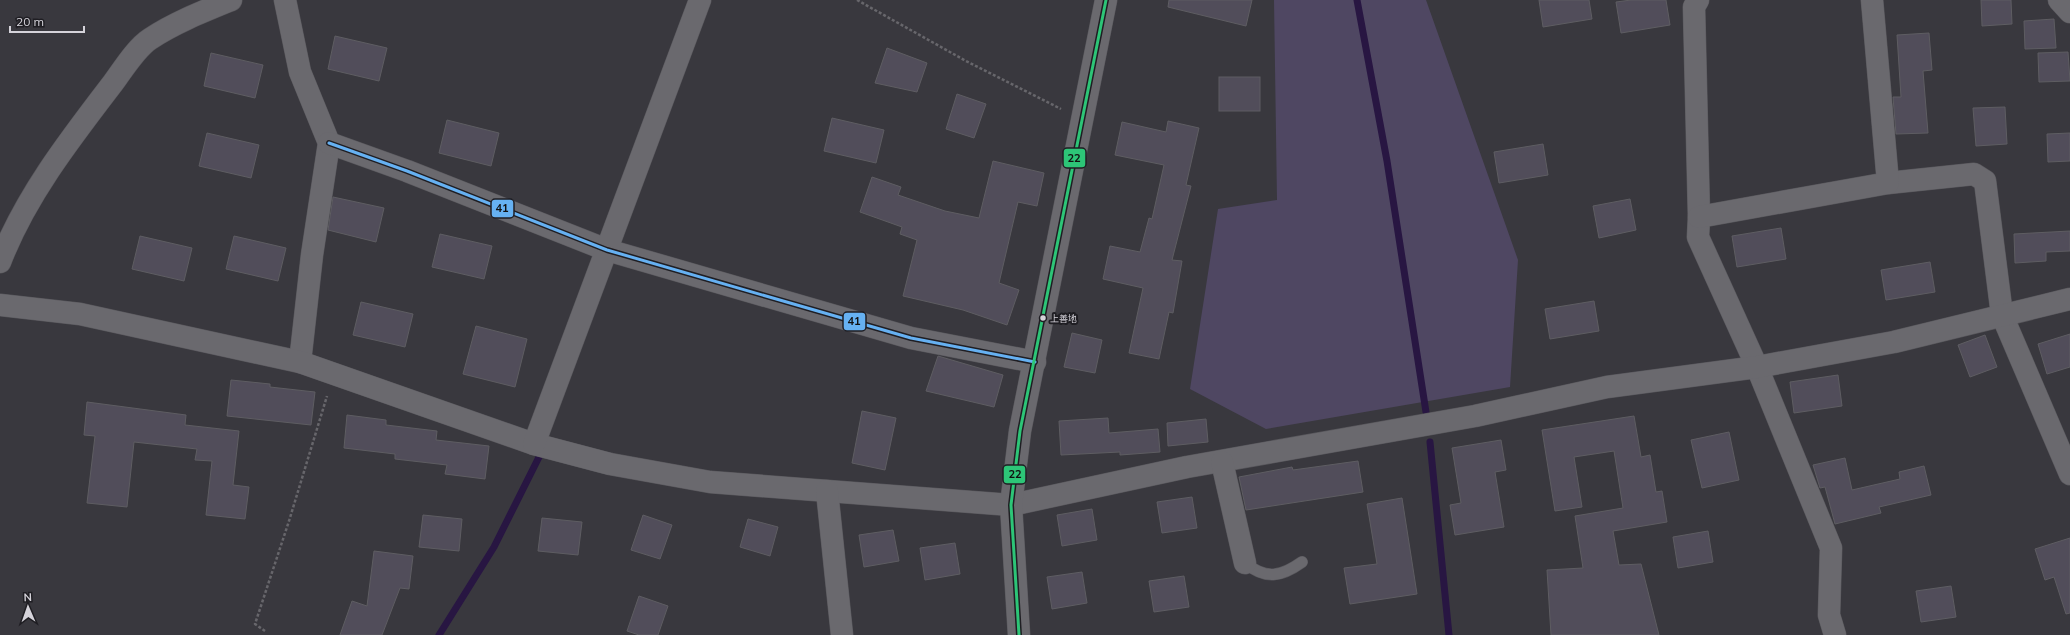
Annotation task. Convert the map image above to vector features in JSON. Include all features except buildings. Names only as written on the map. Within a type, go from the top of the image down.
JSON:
[{"type":"street","points":[[0,262],[11,235],[47,175],[97,104],[148,40],[195,15],[231,0]]},
{"type":"street","points":[[285,0],[300,72],[329,143],[312,255],[300,362]]},
{"type":"street","points":[[534,444],[608,250],[700,0]]},
{"type":"street","points":[[1019,635],[1011,505],[1020,431],[1035,362],[1081,120],[1106,0]]},
{"type":"street","points":[[1698,0],[1694,7],[1700,217],[1698,237],[1757,367],[1831,548],[1829,615],[1835,635]]},
{"type":"street","points":[[1872,0],[1888,183]]},
{"type":"street","points":[[2060,0],[2070,12]]},
{"type":"street","points":[[329,143],[408,171],[608,250],[911,338],[1035,362]]},
{"type":"street","points":[[1700,217],[1888,183],[1974,174],[1984,181],[2002,316],[2070,474]]},
{"type":"street","points":[[0,305],[80,314],[300,362],[333,372],[534,444],[610,464],[710,482],[1011,505],[1222,462],[1475,416],[1607,387],[1757,367],[1894,342],[2070,299]]},
{"type":"street","points":[[1222,462],[1245,563]]},
{"type":"street","points":[[827,491],[842,635]]},
{"type":"lane","points":[[1245,563],[1253,570],[1265,575],[1285,573],[1302,562]]},
{"type":"path","points":[[857,0],[966,62],[1081,120]]},
{"type":"path","points":[[265,631],[255,624],[291,514],[333,372]]},
{"type":"shaded area","points":[[1274,0],[1426,0],[1518,260],[1510,387],[1266,429],[1190,389],[1218,209],[1277,200]]},
{"type":"waterway","points":[[1357,0],[1387,161],[1426,412]]},
{"type":"waterway","points":[[1430,442],[1449,635]]},
{"type":"waterway","points":[[439,635],[494,547],[540,455]]},
{"type":"transit line","name":"22","points":[[1019,635],[1011,505],[1020,431],[1106,0]]},
{"type":"transit line","name":"41","points":[[329,143],[407,171],[607,250],[911,338],[1035,362]]},
{"type":"place","name":"上善地","points":[[1043,318]]}]
